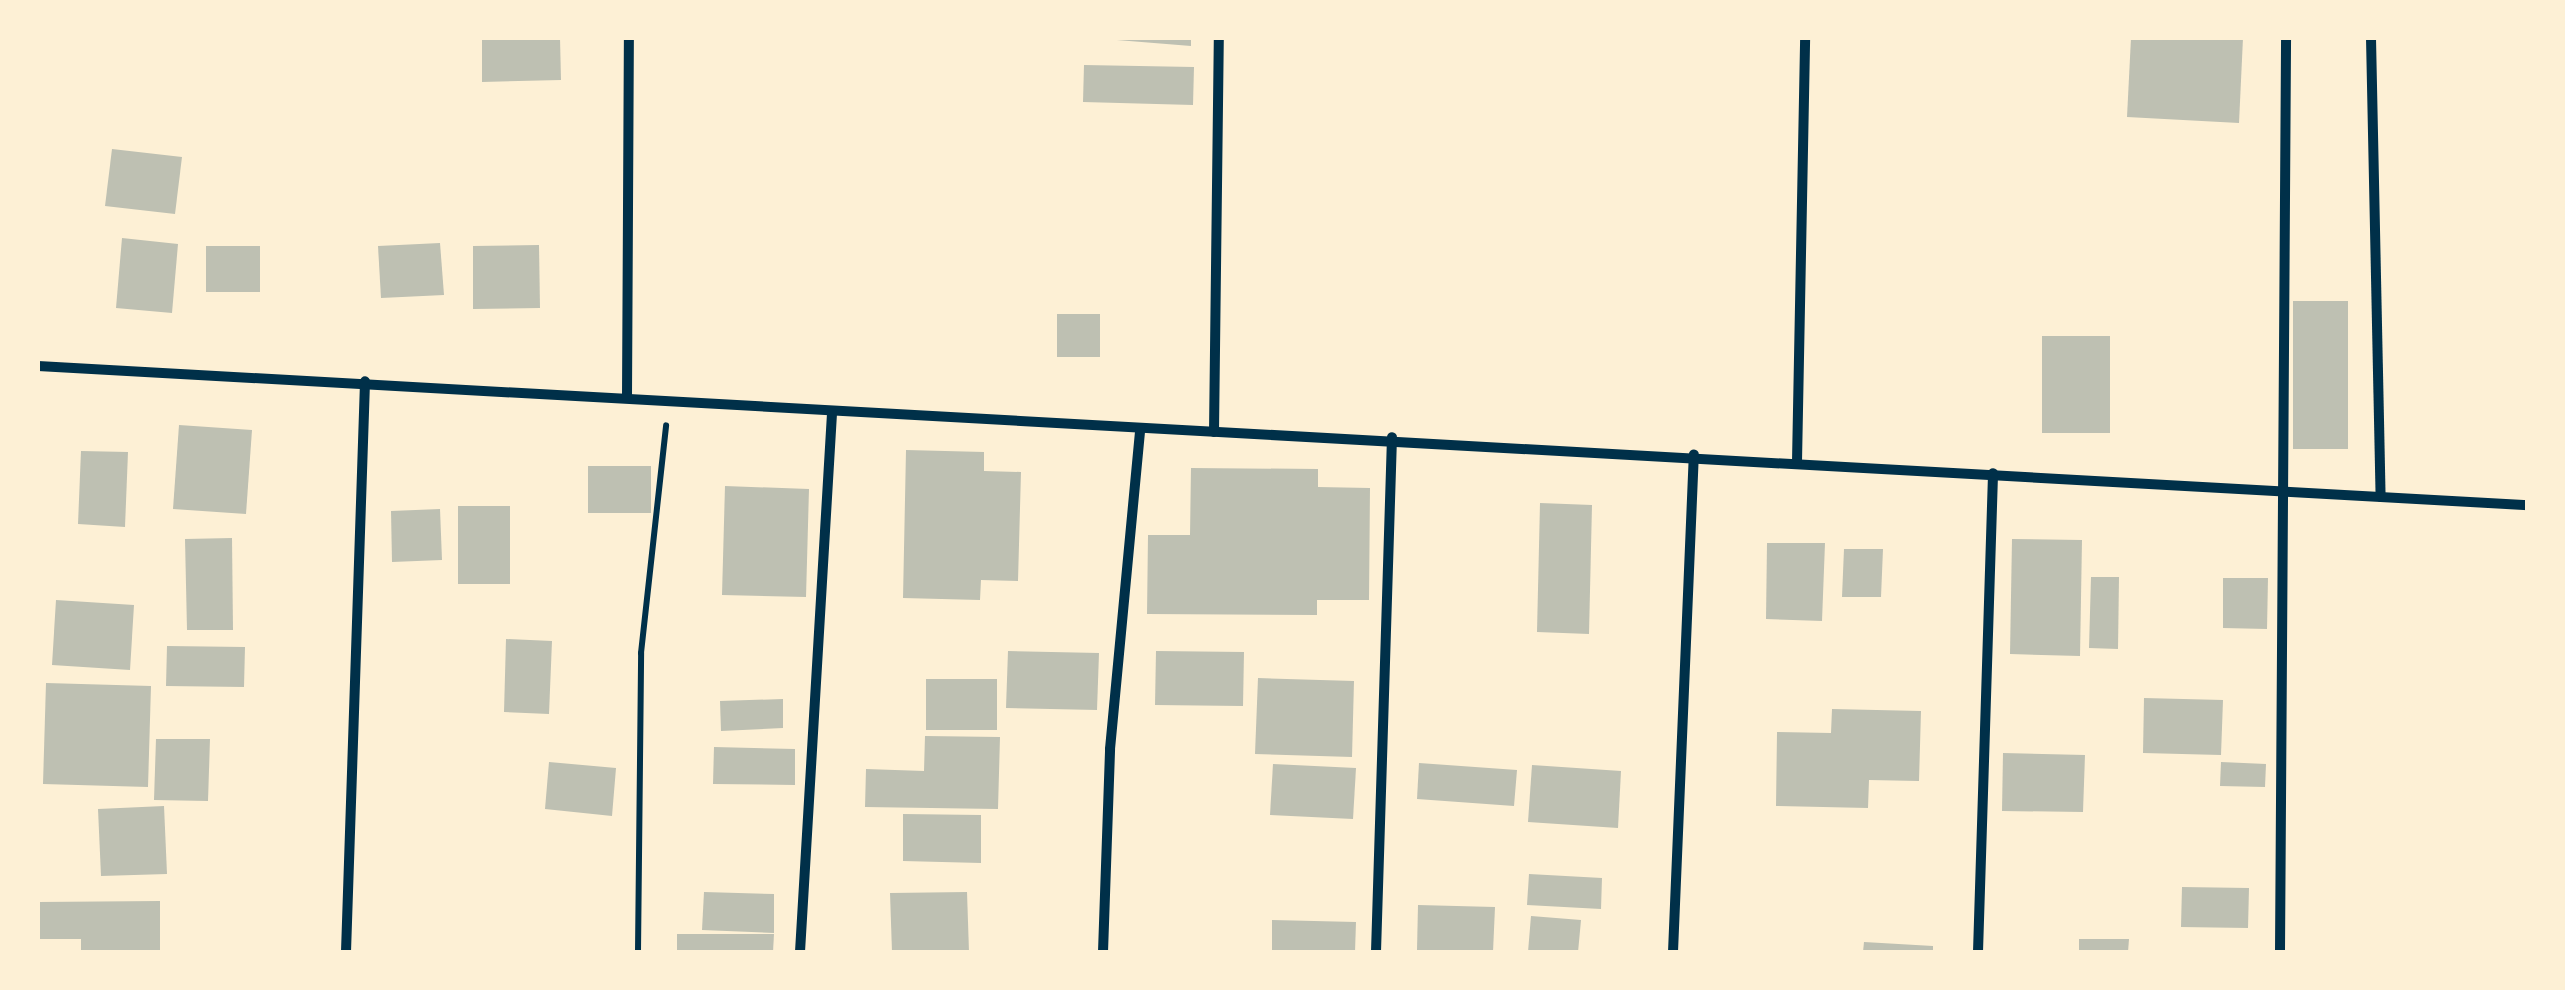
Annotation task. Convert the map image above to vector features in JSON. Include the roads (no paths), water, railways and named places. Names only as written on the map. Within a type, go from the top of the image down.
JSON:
[{"type":"street","points":[[627,398],[629,38]]},
{"type":"street","points":[[1214,432],[1219,38]]},
{"type":"street","points":[[1797,462],[1805,38]]},
{"type":"street","points":[[2280,952],[2284,493],[2280,133],[2286,38]]},
{"type":"street","points":[[2372,38],[2381,497]]},
{"type":"street","points":[[38,366],[365,381],[832,413],[1392,437],[2528,505]]},
{"type":"street","points":[[346,952],[365,381]]},
{"type":"street","points":[[800,952],[832,413]]},
{"type":"street","points":[[1103,952],[1110,749],[1140,429]]},
{"type":"street","points":[[1376,952],[1392,437]]},
{"type":"street","points":[[1673,952],[1694,454]]},
{"type":"street","points":[[1978,952],[1992,474]]}]
